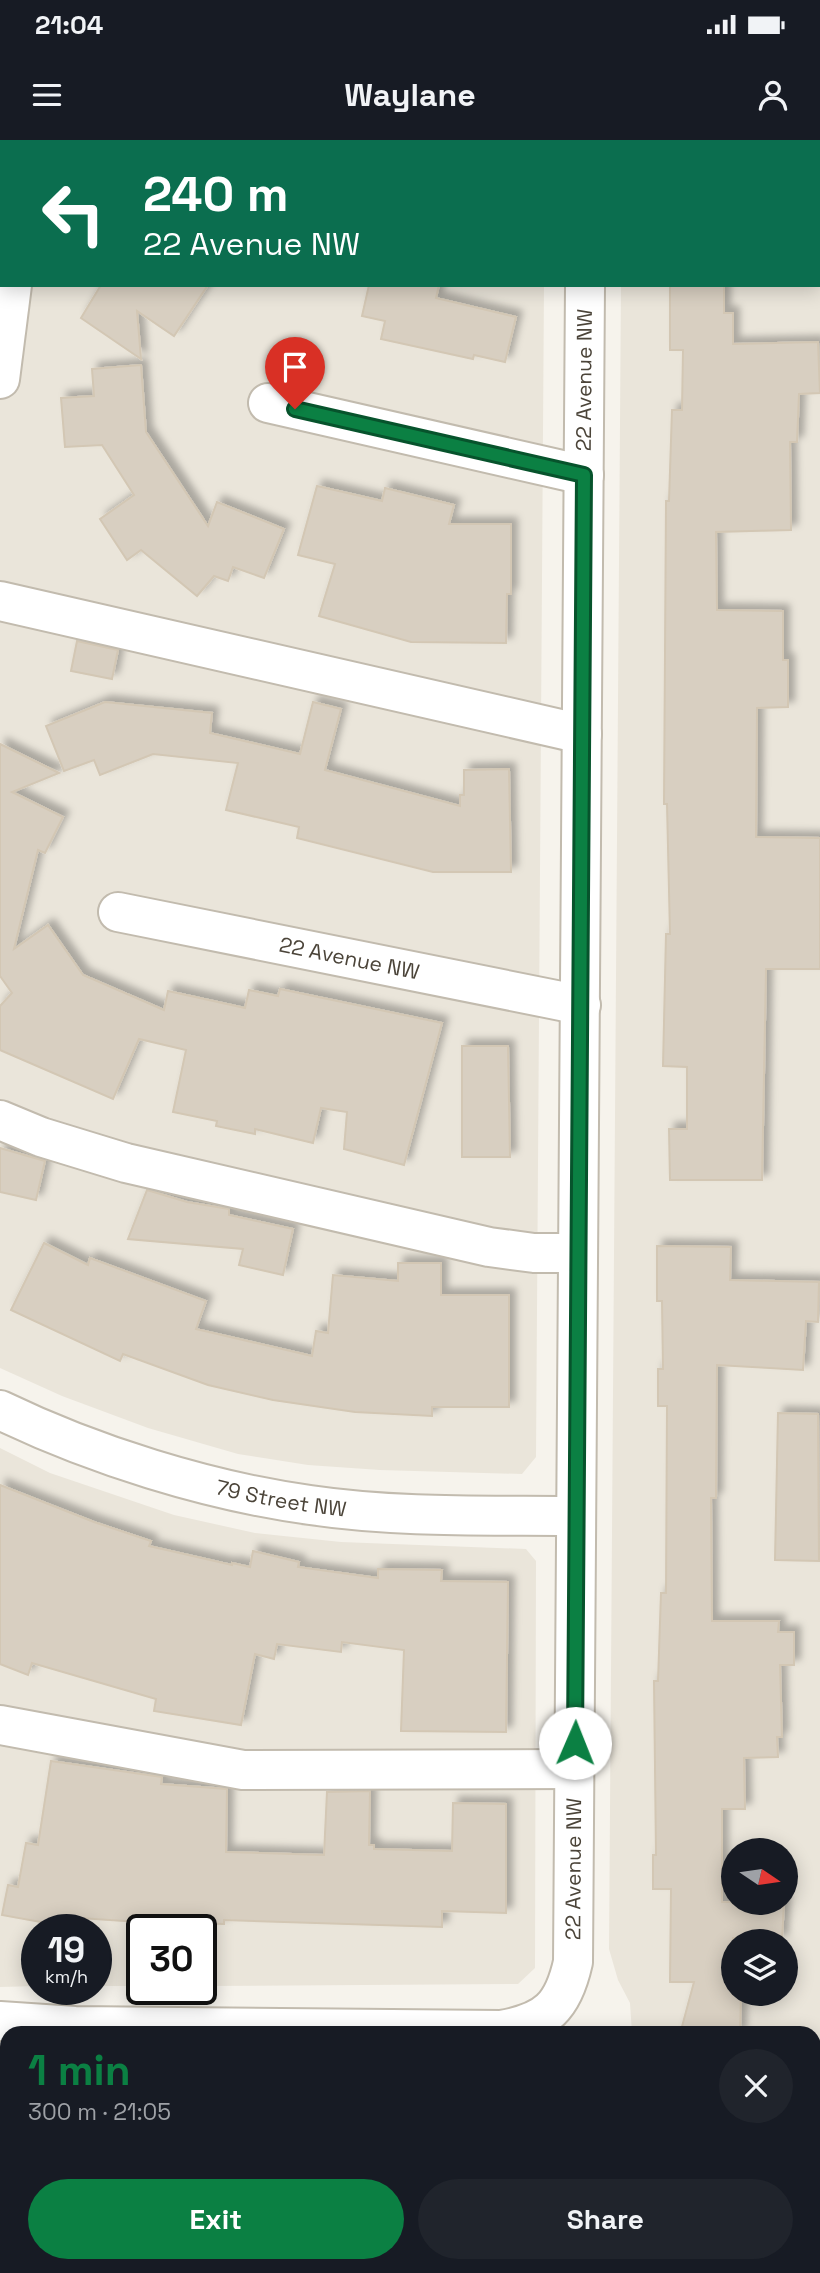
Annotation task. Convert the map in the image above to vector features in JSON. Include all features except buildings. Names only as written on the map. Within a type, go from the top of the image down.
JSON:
[{"type":"street","points":[[0,379],[12,287]]},
{"type":"street","name":"22 Avenue NW","points":[[518,2026],[550,2013],[561,2000],[573,1962],[585,287]]},
{"type":"street","name":"22 Avenue NW","points":[[268,403],[584,475]]},
{"type":"street","points":[[0,601],[582,734]]},
{"type":"street","name":"22 Avenue NW","points":[[118,912],[581,1005]]},
{"type":"street","points":[[0,1120],[51,1140],[126,1163],[463,1241],[534,1253],[578,1253]]},
{"type":"street","name":"79 Street NW","points":[[0,1410],[127,1460],[214,1484],[309,1505],[414,1514],[576,1516]]},
{"type":"street","points":[[0,1725],[243,1770],[574,1769]]},
{"type":"street","points":[[0,2021],[75,2026]]},
{"type":"shaded area","points":[[0,287],[544,287],[536,1457],[522,1474],[308,1465],[238,1454],[148,1428],[62,1396],[0,1368]]},
{"type":"shaded area","points":[[621,287],[820,287],[820,2026],[632,2026],[630,2003],[618,1980],[609,1949]]},
{"type":"shaded area","points":[[0,1448],[50,1473],[174,1515],[255,1533],[341,1542],[526,1549],[536,1561],[535,1968],[518,1984],[217,1986],[217,1914],[126,1914],[126,1986],[112,1986],[112,1914],[21,1914],[21,1986],[0,1987]]},
{"type":"route","points":[[295,409],[584,475],[575,1743]]}]
